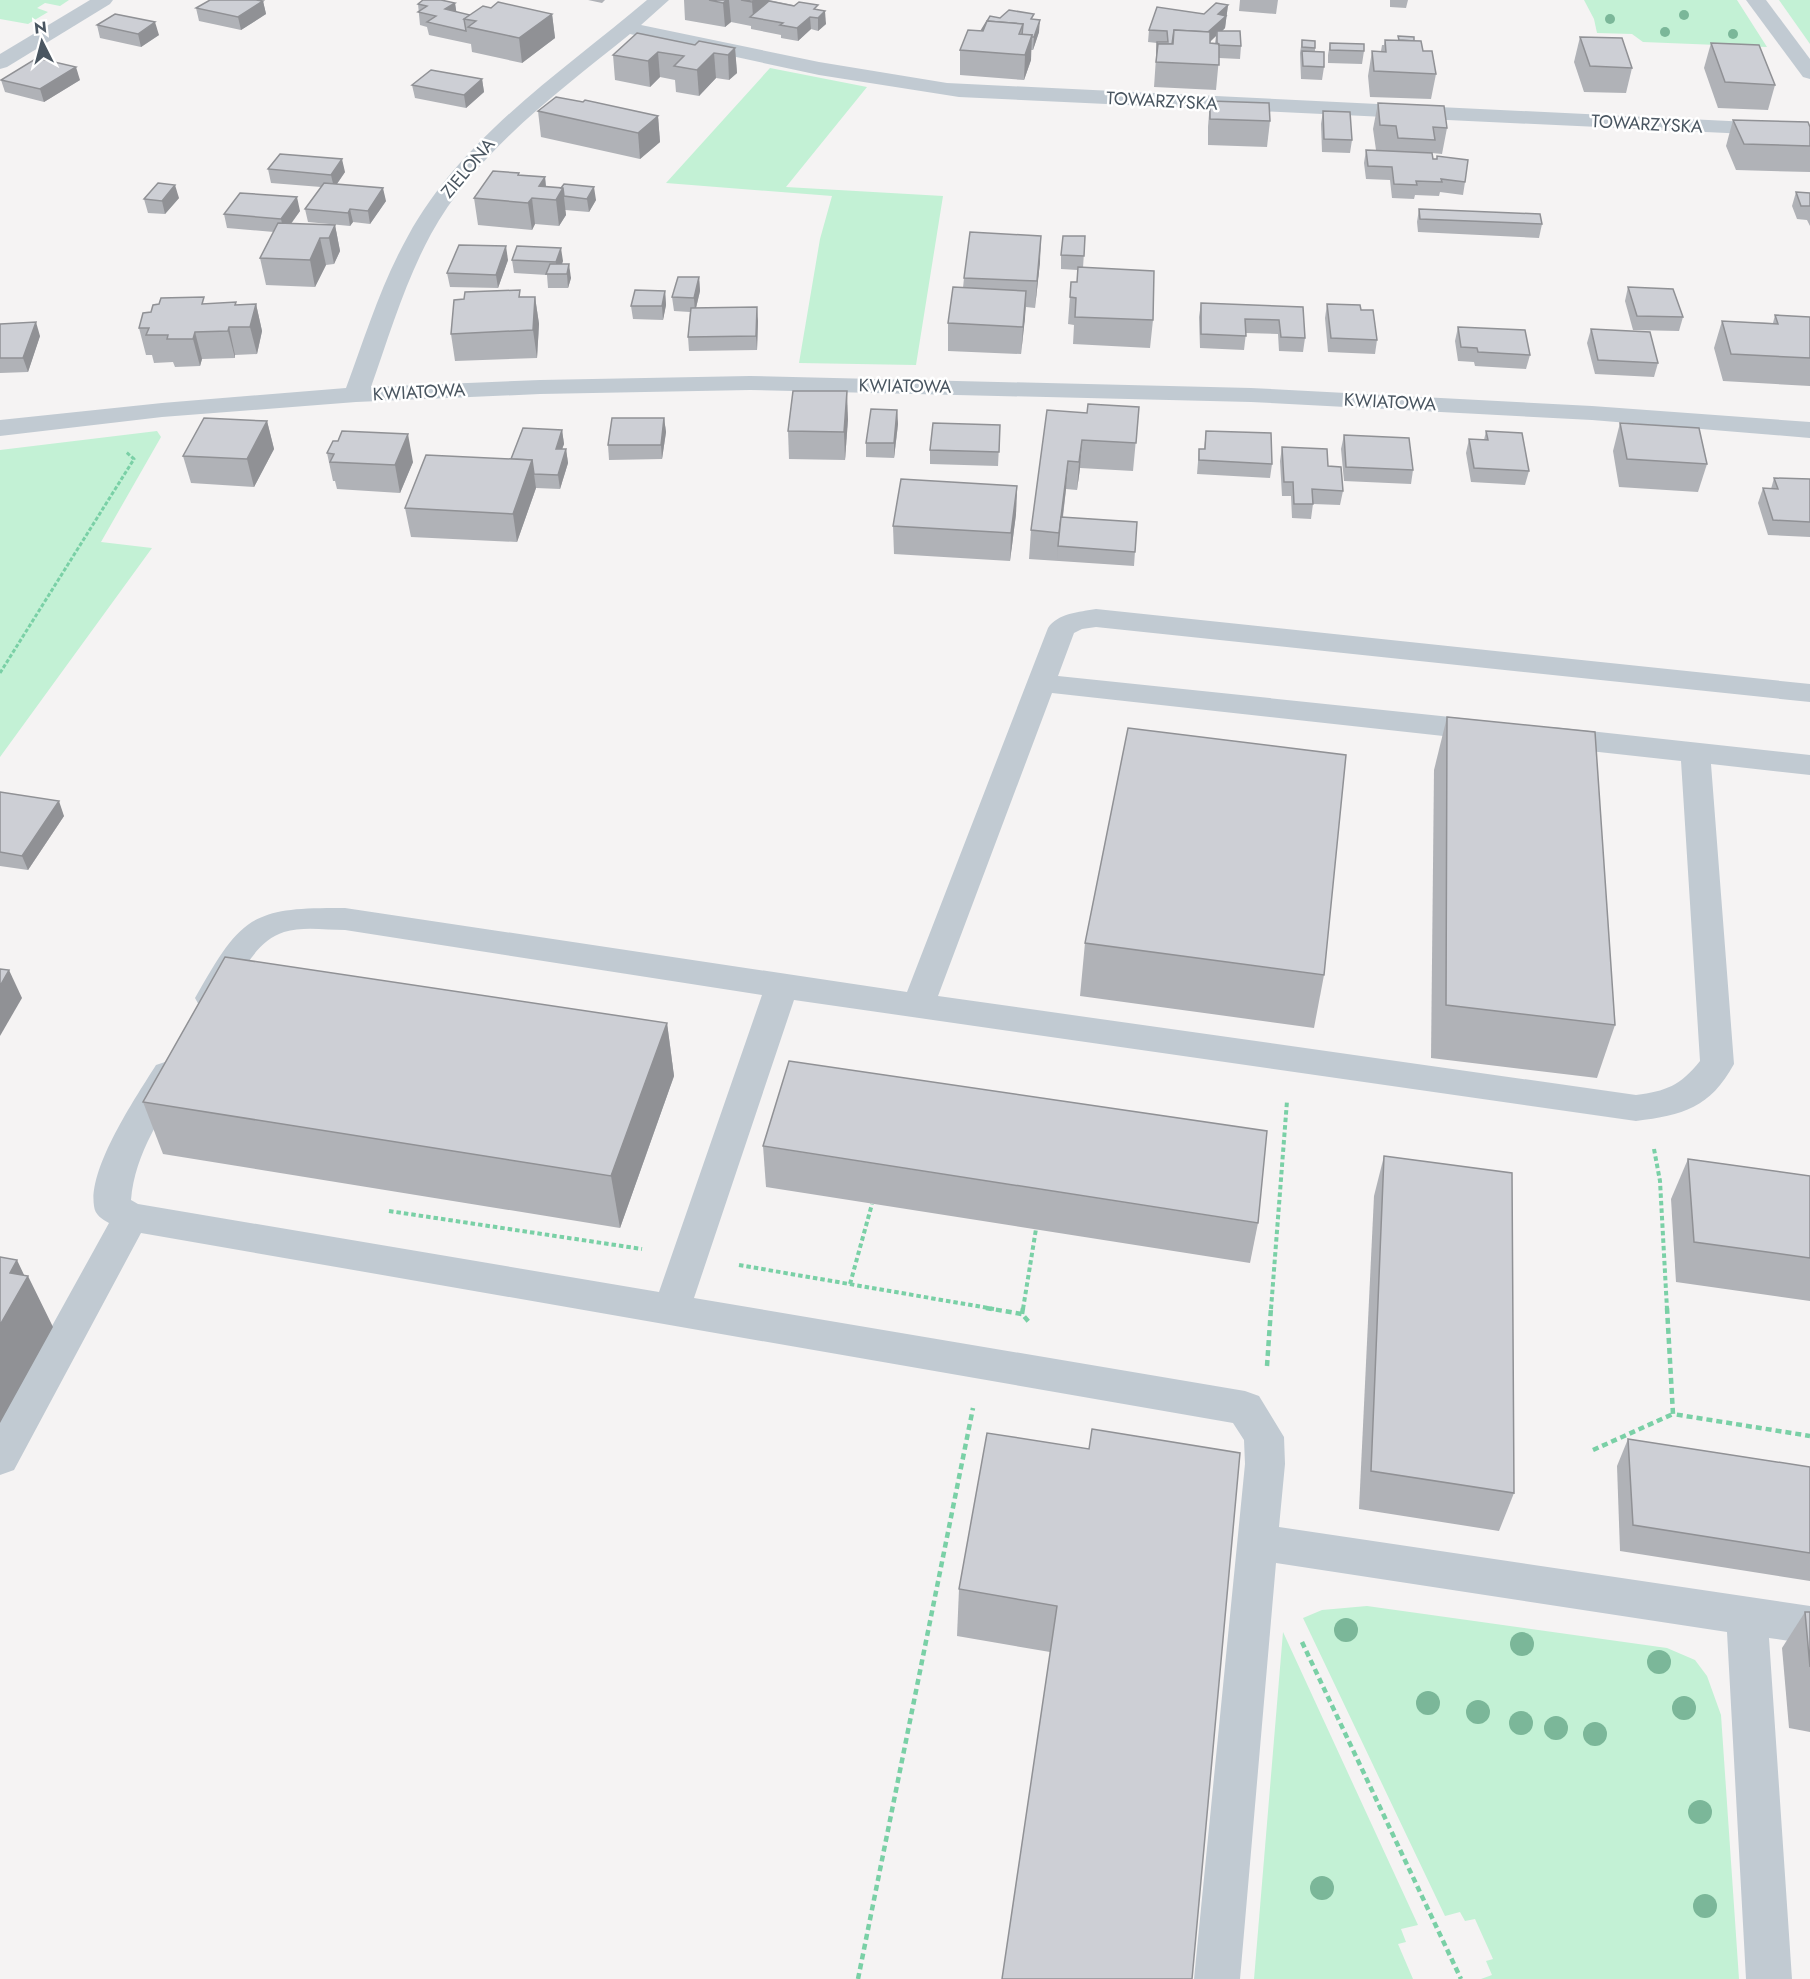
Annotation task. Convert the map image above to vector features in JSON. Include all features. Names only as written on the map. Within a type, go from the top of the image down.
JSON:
[{"type":"street","points":[[0,63],[103,0]]},
{"type":"street","name":"ZIELONA","points":[[356,395],[412,248],[450,188],[493,138],[563,76],[627,28],[658,0]]},
{"type":"street","points":[[1756,0],[1810,74]]},
{"type":"street","name":"TOWARZYSKA","points":[[627,28],[718,49],[870,78],[939,88],[1062,97],[1810,131]]},
{"type":"street","name":"KWIATOWA","points":[[0,428],[162,410],[356,395],[540,387],[750,383],[1191,392],[1592,413],[1810,430]]},
{"type":"street","points":[[918,1006],[1062,628],[1075,621],[1096,618],[1810,693]]},
{"type":"street","points":[[1041,683],[1810,765]]},
{"type":"street","points":[[199,1020],[239,950],[260,930],[286,920],[345,919],[918,1006],[1636,1108],[1673,1103],[1703,1082],[1717,1064],[1695,753]]},
{"type":"street","points":[[671,1310],[782,986]]},
{"type":"street","points":[[182,1050],[124,1151],[113,1185],[112,1207],[132,1217],[1245,1408],[1264,1437],[1265,1464],[1217,1979]]},
{"type":"street","points":[[0,1458],[132,1217]]},
{"type":"street","points":[[1259,1542],[1810,1625]]},
{"type":"street","points":[[1748,1616],[1769,1979]]},
{"type":"path","points":[[0,673],[134,459],[125,452]]},
{"type":"path","points":[[1245,1408],[1267,1373],[1286,1112]]},
{"type":"path","points":[[1653,1142],[1660,1181],[1673,1414]]},
{"type":"path","points":[[850,1284],[872,1204]]},
{"type":"path","points":[[1022,1314],[1036,1229]]},
{"type":"path","points":[[858,1979],[982,1363]]},
{"type":"path","points":[[1593,1450],[1673,1414],[1810,1436]]},
{"type":"path","points":[[1252,1614],[1292,1620],[1461,1979]]},
{"type":"green space","points":[[0,0],[69,0],[60,6],[45,3],[37,8],[48,12],[28,24],[0,19]]},
{"type":"green space","points":[[1584,0],[1737,0],[1767,47],[1643,42],[1632,34],[1597,33],[1594,19]]},
{"type":"green space","points":[[1779,0],[1810,0],[1810,44]]},
{"type":"green space","points":[[770,68],[867,87],[786,187],[943,196],[916,365],[799,363],[820,239],[832,196],[666,183]]},
{"type":"green space","points":[[157,431],[161,437],[101,542],[152,548],[0,757],[0,450]]},
{"type":"green space","points":[[1367,1606],[1667,1648],[1695,1660],[1707,1676],[1721,1715],[1739,1979],[1481,1979],[1492,1975],[1486,1961],[1493,1959],[1475,1919],[1465,1921],[1460,1912],[1445,1916],[1303,1618],[1322,1610]]},
{"type":"green space","points":[[1283,1632],[1418,1925],[1401,1929],[1406,1942],[1398,1944],[1413,1979],[1254,1979]]},
{"type":"building","points":[[210,0],[263,1],[238,17],[196,8]]},
{"type":"building","points":[[423,0],[455,3],[445,9],[470,15],[464,19],[466,31],[427,22],[436,16],[418,12],[427,6],[418,4]]},
{"type":"building","points":[[709,0],[727,0],[723,3]]},
{"type":"building","points":[[769,1],[794,6],[799,2],[818,5],[814,9],[825,11],[818,18],[810,17],[797,28],[750,17]]},
{"type":"building","points":[[498,2],[552,14],[519,38],[468,27],[476,21],[464,19],[483,6],[491,8]]},
{"type":"building","points":[[1216,3],[1228,5],[1218,14],[1226,16],[1208,32],[1174,30],[1172,44],[1158,44],[1157,56],[1157,42],[1168,42],[1167,31],[1149,30],[1157,7],[1204,14]]},
{"type":"building","points":[[1009,10],[1034,14],[1031,19],[1040,20],[1034,37],[1022,35],[1023,24],[987,21],[990,16],[1000,18]]},
{"type":"building","points":[[115,14],[155,22],[138,34],[97,25]]},
{"type":"building","points":[[987,21],[1023,24],[1019,34],[1032,35],[1025,55],[960,50],[968,30],[983,31]]},
{"type":"building","points":[[1174,30],[1210,32],[1210,43],[1219,44],[1219,65],[1156,62],[1158,44],[1173,44]]},
{"type":"building","points":[[1217,31],[1240,31],[1241,46],[1219,45]]},
{"type":"building","points":[[637,33],[695,45],[699,41],[735,48],[728,55],[714,53],[697,70],[674,66],[684,56],[658,52],[648,61],[613,55]]},
{"type":"building","points":[[1398,36],[1414,37],[1414,41],[1399,40]]},
{"type":"building","points":[[1580,37],[1622,38],[1632,68],[1590,66]]},
{"type":"building","points":[[1302,40],[1315,41],[1315,48],[1302,47]]},
{"type":"building","points":[[1385,40],[1421,41],[1423,51],[1432,51],[1436,74],[1374,71],[1372,51],[1386,52]]},
{"type":"building","points":[[1330,43],[1364,44],[1364,51],[1330,50]]},
{"type":"building","points":[[1711,43],[1759,45],[1775,85],[1725,82]]},
{"type":"building","points":[[1302,51],[1324,52],[1324,67],[1303,66]]},
{"type":"building","points":[[37,58],[76,67],[40,89],[1,80]]},
{"type":"building","points":[[431,70],[482,79],[464,95],[412,85]]},
{"type":"building","points":[[556,97],[583,102],[585,100],[658,116],[638,133],[538,111]]},
{"type":"building","points":[[1210,101],[1269,103],[1270,121],[1210,119]]},
{"type":"building","points":[[1378,103],[1444,106],[1447,128],[1433,127],[1435,140],[1398,138],[1396,126],[1380,125]]},
{"type":"building","points":[[1323,111],[1350,112],[1352,140],[1324,139]]},
{"type":"building","points":[[1733,120],[1808,122],[1810,146],[1744,144]]},
{"type":"building","points":[[1366,150],[1432,153],[1433,159],[1437,159],[1437,156],[1468,160],[1465,182],[1441,179],[1442,182],[1416,181],[1417,185],[1394,184],[1392,167],[1368,166]]},
{"type":"building","points":[[280,154],[342,159],[331,175],[268,169]]},
{"type":"building","points":[[493,171],[545,177],[539,186],[563,188],[556,200],[532,198],[528,203],[474,198]]},
{"type":"building","points":[[158,183],[175,185],[162,201],[144,199]]},
{"type":"building","points":[[324,183],[383,188],[368,211],[350,209],[348,213],[305,209]]},
{"type":"building","points":[[564,184],[594,187],[587,199],[564,196],[563,188],[561,188]]},
{"type":"building","points":[[1796,192],[1810,193],[1810,206],[1801,206]]},
{"type":"building","points":[[240,193],[297,197],[281,219],[224,214]]},
{"type":"building","points":[[1419,209],[1540,214],[1542,224],[1420,219]]},
{"type":"building","points":[[278,223],[335,225],[329,238],[320,238],[310,260],[260,258]]},
{"type":"building","points":[[970,232],[1041,236],[1037,281],[964,278]]},
{"type":"building","points":[[1063,236],[1085,236],[1084,256],[1061,255]]},
{"type":"building","points":[[459,245],[506,246],[496,275],[447,273]]},
{"type":"building","points":[[517,246],[561,248],[556,262],[512,260]]},
{"type":"building","points":[[550,264],[569,264],[567,274],[546,274]]},
{"type":"building","points":[[1078,267],[1154,271],[1153,320],[1075,317],[1076,298],[1070,297],[1071,282],[1077,282]]},
{"type":"building","points":[[678,277],[699,277],[694,298],[672,297]]},
{"type":"building","points":[[953,287],[1026,291],[1023,327],[948,323]]},
{"type":"building","points":[[1628,287],[1673,289],[1683,317],[1637,316]]},
{"type":"building","points":[[520,290],[519,297],[535,297],[533,330],[451,334],[454,300],[464,299],[465,292]]},
{"type":"building","points":[[635,290],[665,291],[662,306],[631,306]]},
{"type":"building","points":[[204,297],[202,304],[236,302],[235,305],[256,304],[250,327],[229,327],[228,331],[195,332],[193,339],[167,339],[168,335],[146,335],[149,328],[139,328],[143,313],[151,312],[153,305],[159,304],[161,298]]},
{"type":"building","points":[[1201,303],[1303,307],[1305,338],[1281,337],[1279,320],[1245,319],[1246,336],[1201,334]]},
{"type":"building","points":[[1327,304],[1360,305],[1361,310],[1373,310],[1377,340],[1331,338]]},
{"type":"building","points":[[757,307],[756,336],[688,337],[691,308]]},
{"type":"building","points":[[1775,315],[1810,317],[1810,358],[1731,354],[1722,321],[1778,324]]},
{"type":"building","points":[[36,322],[23,358],[0,358],[0,324]]},
{"type":"building","points":[[1458,327],[1525,330],[1530,355],[1478,352],[1477,348],[1461,347]]},
{"type":"building","points":[[1591,329],[1650,332],[1658,363],[1598,360]]},
{"type":"building","points":[[793,391],[847,391],[844,432],[788,431]]},
{"type":"building","points":[[1088,404],[1139,407],[1136,443],[1082,440],[1079,462],[1068,461],[1059,533],[1031,530],[1047,410],[1087,413]]},
{"type":"building","points":[[871,409],[897,410],[894,443],[866,443]]},
{"type":"building","points":[[204,418],[267,421],[247,459],[183,456]]},
{"type":"building","points":[[612,418],[664,418],[661,445],[608,445]]},
{"type":"building","points":[[933,423],[1000,425],[999,452],[930,450]]},
{"type":"building","points":[[1620,423],[1699,428],[1707,464],[1627,459]]},
{"type":"building","points":[[523,428],[562,430],[556,449],[566,449],[558,475],[534,474],[532,460],[511,459]]},
{"type":"building","points":[[342,431],[408,434],[395,465],[330,462],[334,454],[327,453],[333,441],[338,441]]},
{"type":"building","points":[[1206,431],[1271,433],[1272,464],[1199,460],[1199,449],[1205,449]]},
{"type":"building","points":[[1486,431],[1522,433],[1529,471],[1474,468],[1469,439],[1488,440]]},
{"type":"building","points":[[1344,435],[1409,438],[1413,470],[1346,467]]},
{"type":"building","points":[[1282,447],[1327,449],[1328,466],[1341,467],[1343,491],[1312,489],[1313,504],[1294,504],[1293,482],[1284,482]]},
{"type":"building","points":[[426,455],[532,460],[513,514],[405,508]]},
{"type":"building","points":[[1774,478],[1810,479],[1810,522],[1773,520],[1763,488],[1778,489]]},
{"type":"building","points":[[901,479],[1017,486],[1011,533],[893,526]]},
{"type":"building","points":[[1061,517],[1137,522],[1135,552],[1058,546]]},
{"type":"building","points":[[1447,717],[1595,732],[1615,1025],[1446,1005]]},
{"type":"building","points":[[1128,728],[1346,755],[1324,975],[1085,943]]},
{"type":"building","points":[[0,792],[59,801],[22,856],[0,852]]},
{"type":"building","points":[[225,957],[667,1023],[611,1176],[143,1102]]},
{"type":"building","points":[[0,969],[9,970],[0,986]]},
{"type":"building","points":[[789,1061],[1267,1131],[1258,1223],[763,1146]]},
{"type":"building","points":[[1384,1156],[1512,1173],[1514,1493],[1371,1471]]},
{"type":"building","points":[[1688,1159],[1810,1176],[1810,1258],[1694,1242]]},
{"type":"building","points":[[0,1257],[17,1260],[10,1273],[28,1276],[0,1325]]},
{"type":"building","points":[[1092,1429],[1240,1453],[1192,1979],[1002,1979],[1057,1606],[959,1589],[987,1433],[1089,1449]]},
{"type":"building","points":[[1628,1439],[1810,1467],[1810,1553],[1633,1525]]},
{"type":"building","points":[[1805,1612],[1810,1612],[1810,1667]]}]
